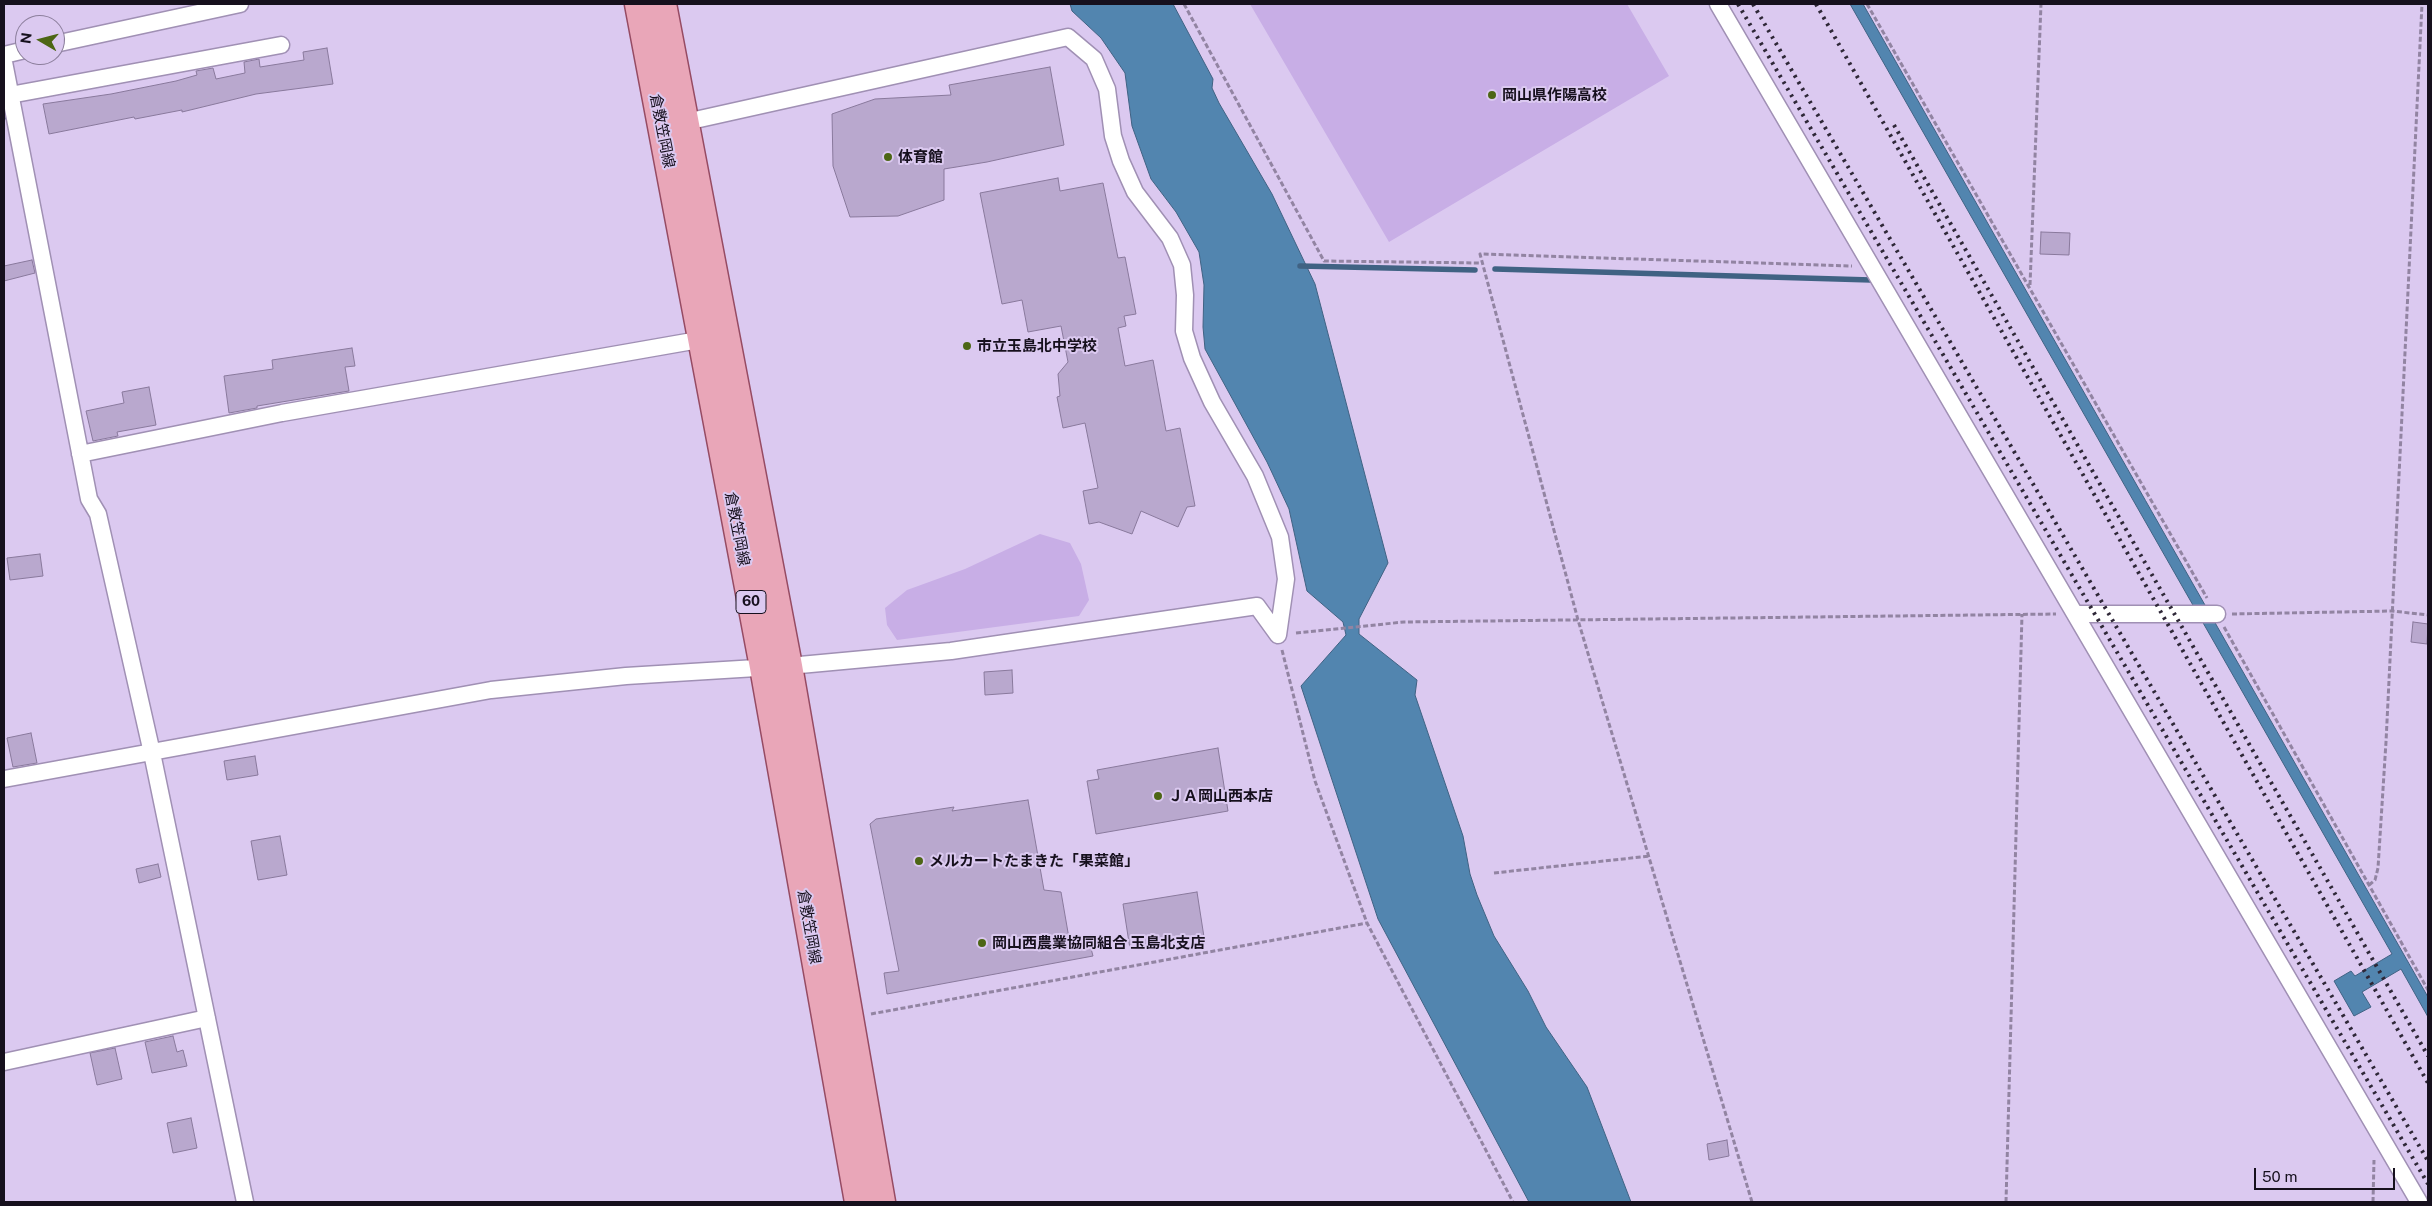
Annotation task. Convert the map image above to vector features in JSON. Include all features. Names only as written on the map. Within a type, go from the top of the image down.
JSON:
[{"type":"main road","name":"倉敷笠岡線","points":[[638,4],[660,120],[714,337],[789,666],[882,1202]]},
{"type":"main road","name":"倉敷笠岡線","points":[[663,4],[686,122],[714,337],[763,667],[858,1202]]},
{"type":"street","points":[[65,42],[240,4]]},
{"type":"street","points":[[1718,4],[2419,1202]]},
{"type":"street","points":[[660,120],[686,122],[1068,37],[1094,59],[1107,89],[1113,136],[1135,192],[1170,238],[1182,265],[1185,295],[1184,331],[1192,358],[1212,402],[1255,476],[1280,536],[1286,579],[1278,635]]},
{"type":"street","points":[[10,95],[281,44]]},
{"type":"street","points":[[4,62],[80,454],[90,499],[98,514],[152,753],[245,1202]]},
{"type":"street","points":[[80,454],[282,413],[714,337]]},
{"type":"street","points":[[4,779],[491,690],[626,676],[789,666],[951,651],[1257,606],[1278,635]]},
{"type":"street","points":[[2075,614],[2208,614]]},
{"type":"street","points":[[4,1062],[207,1018]]},
{"type":"path","points":[[1184,4],[1324,261],[1481,263]]},
{"type":"path","points":[[1868,4],[2030,286],[2208,614],[2369,885],[2428,990]]},
{"type":"path","points":[[2030,286],[2041,4]]},
{"type":"path","points":[[2369,885],[2375,880],[2378,868],[2422,4]]},
{"type":"path","points":[[1752,1202],[1578,620],[1480,254],[1872,266]]},
{"type":"path","points":[[2208,614],[2392,611],[2428,615]]},
{"type":"path","points":[[2006,1202],[2022,614]]},
{"type":"path","points":[[1513,1202],[1368,923],[1315,781],[1278,635],[1404,622],[2075,614]]},
{"type":"path","points":[[1494,873],[1650,856]]},
{"type":"path","points":[[850,1018],[1368,923]]},
{"type":"path","points":[[2372,1202],[2375,1126]]},
{"type":"shaded area","points":[[1250,4],[1627,4],[1669,76],[1389,242]]},
{"type":"shaded area","points":[[1040,534],[1070,543],[1081,564],[1089,600],[1079,616],[897,640],[887,625],[885,608],[907,590],[965,569]]},
{"type":"water","points":[[1070,4],[1173,4],[1213,79],[1212,88],[1219,103],[1272,194],[1315,284],[1388,563],[1359,619],[1359,634],[1417,680],[1415,695],[1463,836],[1470,874],[1477,895],[1494,936],[1528,991],[1546,1027],[1587,1087],[1631,1202],[1529,1202],[1378,919],[1301,686],[1346,635],[1343,622],[1307,591],[1289,509],[1267,462],[1205,349],[1203,327],[1204,285],[1199,252],[1176,212],[1151,179],[1132,126],[1125,73],[1101,38],[1072,11]]},
{"type":"water","points":[[1850,4],[1863,4],[2428,997],[2428,1017],[2401,969],[2362,992],[2371,1007],[2354,1016],[2334,981],[2351,971],[2355,976],[2392,954]]},
{"type":"building","points":[[327,48],[333,84],[256,94],[182,112],[182,110],[135,119],[134,117],[49,134],[43,104],[111,94],[176,81],[197,75],[196,71],[213,68],[216,79],[245,73],[244,62],[259,59],[260,67],[304,60],[303,52]]},
{"type":"building","points":[[1050,67],[1064,145],[987,162],[944,169],[944,200],[898,216],[850,217],[833,166],[832,114],[875,99],[951,95],[949,85]]},
{"type":"building","points":[[1058,178],[1060,191],[1103,183],[1118,258],[1125,257],[1136,314],[1124,316],[1126,326],[1118,328],[1125,366],[1153,360],[1166,431],[1180,428],[1195,506],[1187,507],[1178,527],[1141,511],[1132,534],[1099,522],[1089,524],[1083,491],[1098,488],[1085,423],[1063,428],[1057,397],[1060,396],[1058,374],[1068,362],[1061,326],[1028,332],[1022,300],[1002,304],[980,193]]},
{"type":"building","points":[[2041,232],[2070,233],[2069,255],[2040,254]]},
{"type":"building","points":[[32,260],[35,273],[4,281],[4,266]]},
{"type":"building","points":[[352,348],[355,366],[345,367],[349,391],[257,406],[257,408],[229,413],[224,376],[273,369],[272,360]]},
{"type":"building","points":[[149,387],[156,425],[117,432],[118,436],[93,441],[86,411],[124,403],[122,392]]},
{"type":"building","points":[[40,554],[43,576],[10,580],[7,558]]},
{"type":"building","points":[[2413,622],[2428,624],[2427,644],[2411,642]]},
{"type":"building","points":[[1012,670],[1013,693],[985,695],[984,672]]},
{"type":"building","points":[[31,733],[37,763],[13,767],[7,738]]},
{"type":"building","name":"ＪＡ岡山西本店","points":[[1218,748],[1228,811],[1096,834],[1087,781],[1099,779],[1097,770]]},
{"type":"building","points":[[255,756],[258,775],[227,780],[224,761]]},
{"type":"building","points":[[1028,800],[1044,890],[1061,892],[1070,944],[1089,941],[1093,956],[887,994],[884,973],[899,971],[870,824],[876,819],[954,807],[952,811]]},
{"type":"building","points":[[280,836],[287,875],[258,880],[251,841]]},
{"type":"building","points":[[158,864],[161,877],[139,883],[136,869]]},
{"type":"building","points":[[1197,892],[1204,937],[1130,949],[1123,904]]},
{"type":"building","points":[[173,1036],[177,1052],[183,1050],[187,1066],[152,1073],[145,1042]]},
{"type":"building","points":[[115,1048],[122,1079],[97,1085],[90,1053]]},
{"type":"building","points":[[191,1118],[197,1148],[173,1153],[167,1123]]},
{"type":"building","points":[[1727,1140],[1729,1156],[1709,1160],[1707,1144]]},
{"type":"waterway","points":[[4,104],[7,117]]},
{"type":"waterway","points":[[1300,266],[1475,270]]},
{"type":"waterway","points":[[1495,269],[1871,280]]},
{"type":"railway","points":[[1738,4],[2428,1184]]},
{"type":"railway","points":[[1753,4],[2428,1161]]},
{"type":"railway","points":[[1816,4],[2428,1083]]},
{"type":"railway","points":[[1894,125],[2428,1056]]},
{"type":"place","name":"岡山県作陽高校","points":[[1492,95]]},
{"type":"place","name":"体育館","points":[[888,157]]},
{"type":"place","name":"市立玉島北中学校","points":[[967,346]]},
{"type":"place","name":"ＪＡ岡山西本店","points":[[1158,796]]},
{"type":"place","name":"メルカートたまきた「果菜館」","points":[[919,861]]},
{"type":"place","name":"岡山西農業協同組合 玉島北支店","points":[[982,943]]}]
